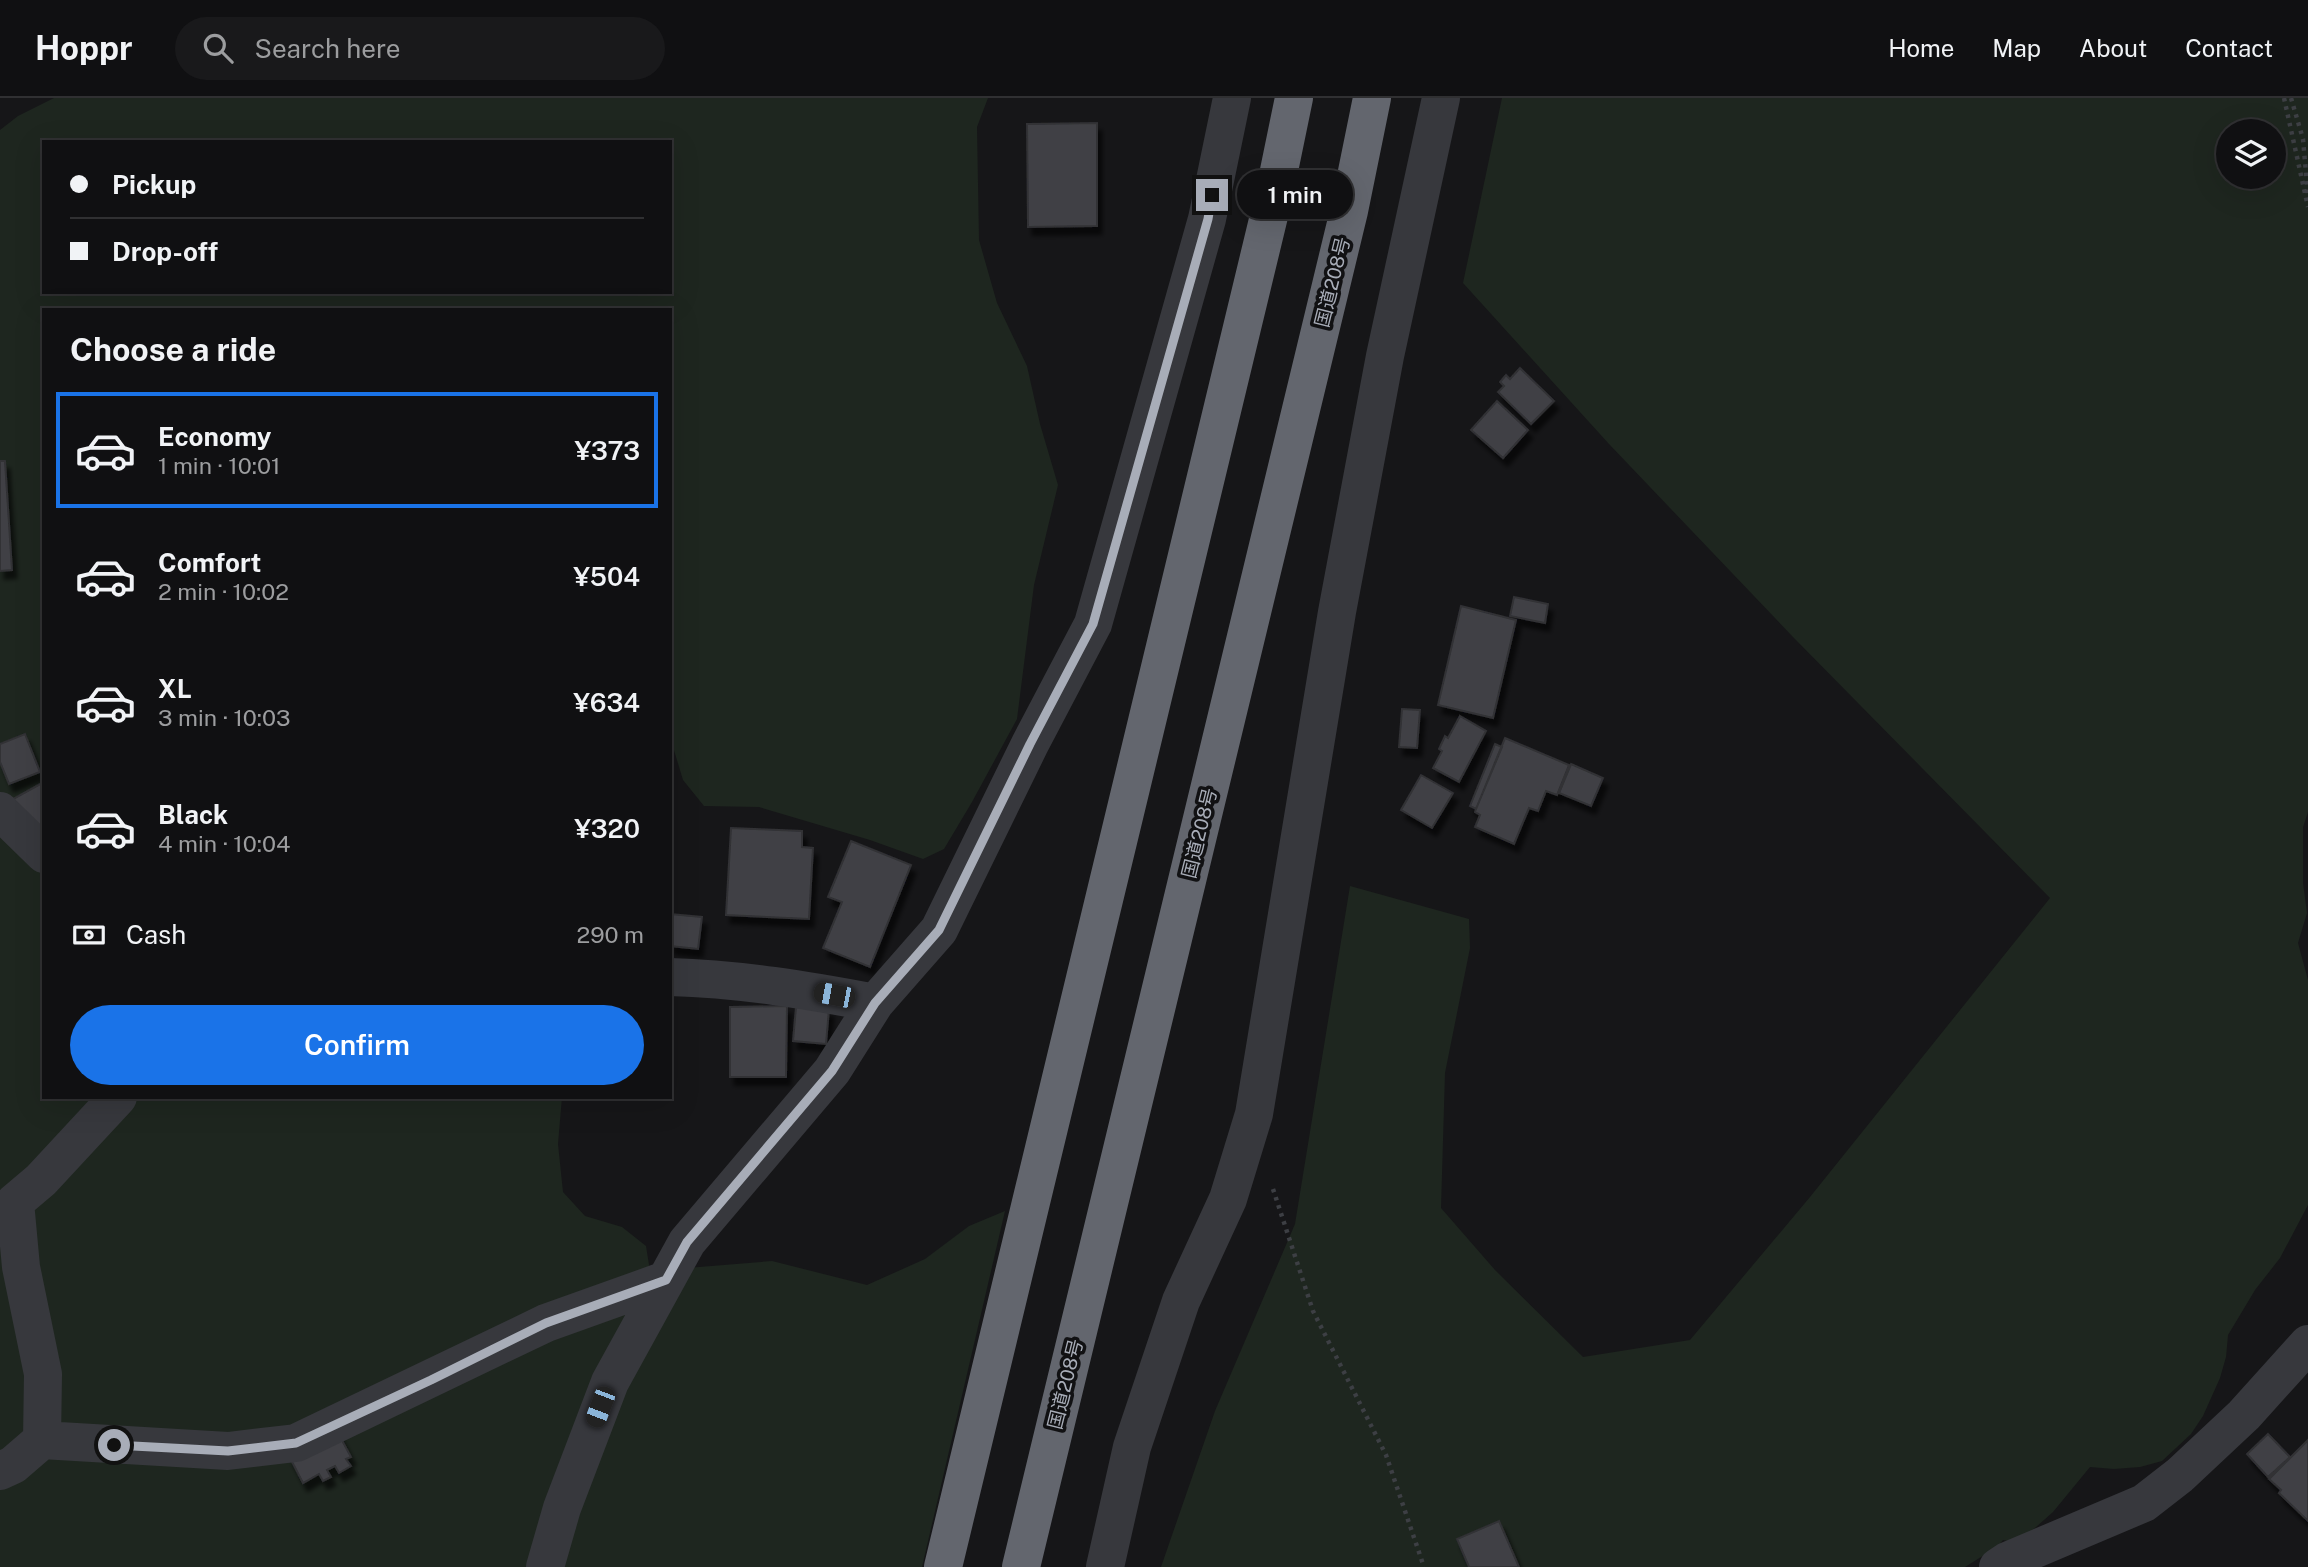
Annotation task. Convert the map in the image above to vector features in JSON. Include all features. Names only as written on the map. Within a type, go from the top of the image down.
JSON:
[{"type":"highway","points":[[943,1567],[1271,209],[1294,98]]},
{"type":"highway","name":"国道208号","points":[[1021,1567],[1349,211],[1371,98]]},
{"type":"street","points":[[545,1567],[562,1507],[610,1382],[687,1242],[832,1071],[875,1003],[939,930],[1030,744],[1093,624],[1208,219],[1232,98]]},
{"type":"street","points":[[1105,1567],[1132,1447],[1181,1301],[1228,1199],[1254,1114],[1337,612],[1385,355],[1441,98]]},
{"type":"street","points":[[0,811],[42,852]]},
{"type":"street","points":[[672,977],[720,978],[814,991],[875,1003]]},
{"type":"street","points":[[42,1440],[43,1374],[22,1267],[15,1202],[41,1180],[116,1099]]},
{"type":"street","points":[[0,1471],[13,1465],[42,1440],[228,1451],[296,1443],[546,1323],[666,1280]]},
{"type":"street","points":[[1998,1567],[2144,1503],[2180,1475],[2244,1415],[2308,1344]]},
{"type":"path","points":[[2284,98],[2308,207]]},
{"type":"path","points":[[2291,98],[2304,139],[2308,196]]},
{"type":"path","points":[[1272,1185],[1314,1311],[1386,1455],[1424,1567]]},
{"type":"shaded area","points":[[54,98],[988,98],[977,127],[979,240],[997,303],[1027,366],[1058,485],[1034,585],[1017,719],[944,849],[923,859],[759,807],[704,806],[683,780],[672,744],[672,308],[42,308],[42,1099],[562,1099],[558,1144],[563,1192],[585,1216],[622,1227],[646,1246],[650,1271],[772,1261],[867,1285],[925,1259],[969,1226],[1005,1211],[922,1567],[0,1567],[0,130],[18,116]]},
{"type":"shaded area","points":[[1502,98],[2308,98],[2308,812],[2303,827],[2303,883],[2307,913],[2298,943],[2308,980],[2308,1205],[2280,1258],[2255,1290],[2228,1335],[2220,1378],[2203,1416],[2191,1434],[2162,1461],[2140,1467],[2090,1467],[2053,1512],[2018,1543],[2003,1540],[1997,1547],[1965,1567],[1161,1567],[1215,1411],[1295,1224],[1350,886],[1469,919],[1470,948],[1445,1073],[1441,1208],[1495,1270],[1583,1357],[1690,1340],[1810,1197],[2050,898],[1793,637],[1609,444],[1463,283]]},
{"type":"building","points":[[1097,123],[1097,226],[1028,227],[1027,124]]},
{"type":"building","points":[[1520,368],[1554,401],[1531,424],[1498,392],[1504,386],[1500,382],[1506,375],[1510,379]]},
{"type":"building","points":[[1497,401],[1528,430],[1503,458],[1471,430]]},
{"type":"building","points":[[0,461],[5,461],[12,570],[0,571]]},
{"type":"building","points":[[1514,597],[1548,604],[1545,623],[1510,616]]},
{"type":"building","points":[[1461,606],[1516,620],[1493,718],[1438,705]]},
{"type":"building","points":[[1402,709],[1420,710],[1417,748],[1399,747]]},
{"type":"building","points":[[1460,716],[1486,731],[1459,782],[1433,768],[1442,751],[1439,749],[1445,736],[1448,738]]},
{"type":"building","points":[[25,734],[40,772],[9,784],[0,762],[0,744]]},
{"type":"building","points":[[1505,738],[1569,765],[1557,795],[1546,791],[1538,811],[1529,808],[1514,844],[1475,827],[1480,815],[1475,812],[1476,809]]},
{"type":"building","points":[[1495,744],[1502,747],[1476,809],[1470,806]]},
{"type":"building","points":[[1571,764],[1603,778],[1591,806],[1559,793]]},
{"type":"building","points":[[1421,775],[1453,793],[1432,828],[1401,810]]},
{"type":"building","points":[[42,783],[42,834],[13,799]]},
{"type":"building","points":[[731,828],[802,831],[802,847],[813,848],[809,919],[726,915]]},
{"type":"building","points":[[851,841],[911,865],[870,967],[823,948],[842,902],[828,897]]},
{"type":"building","points":[[672,914],[702,917],[698,949],[672,946]]},
{"type":"building","points":[[787,1006],[786,1077],[730,1077],[730,1007]]},
{"type":"building","points":[[796,1007],[829,1009],[826,1044],[793,1041]]},
{"type":"building","points":[[337,1431],[351,1457],[346,1459],[351,1466],[339,1473],[335,1466],[327,1470],[331,1477],[323,1481],[319,1474],[303,1483],[289,1456]]},
{"type":"building","points":[[2268,1434],[2290,1457],[2268,1477],[2247,1454]]},
{"type":"building","points":[[2308,1440],[2308,1521],[2279,1493],[2281,1490],[2269,1479]]},
{"type":"building","points":[[1499,1521],[1519,1567],[1469,1567],[1457,1539]]},
{"type":"route","points":[[114,1445],[228,1451],[296,1443],[546,1323],[666,1280],[687,1242],[832,1071],[875,1003],[939,930],[1030,744],[1093,624],[1208,219],[1212,195]]}]
